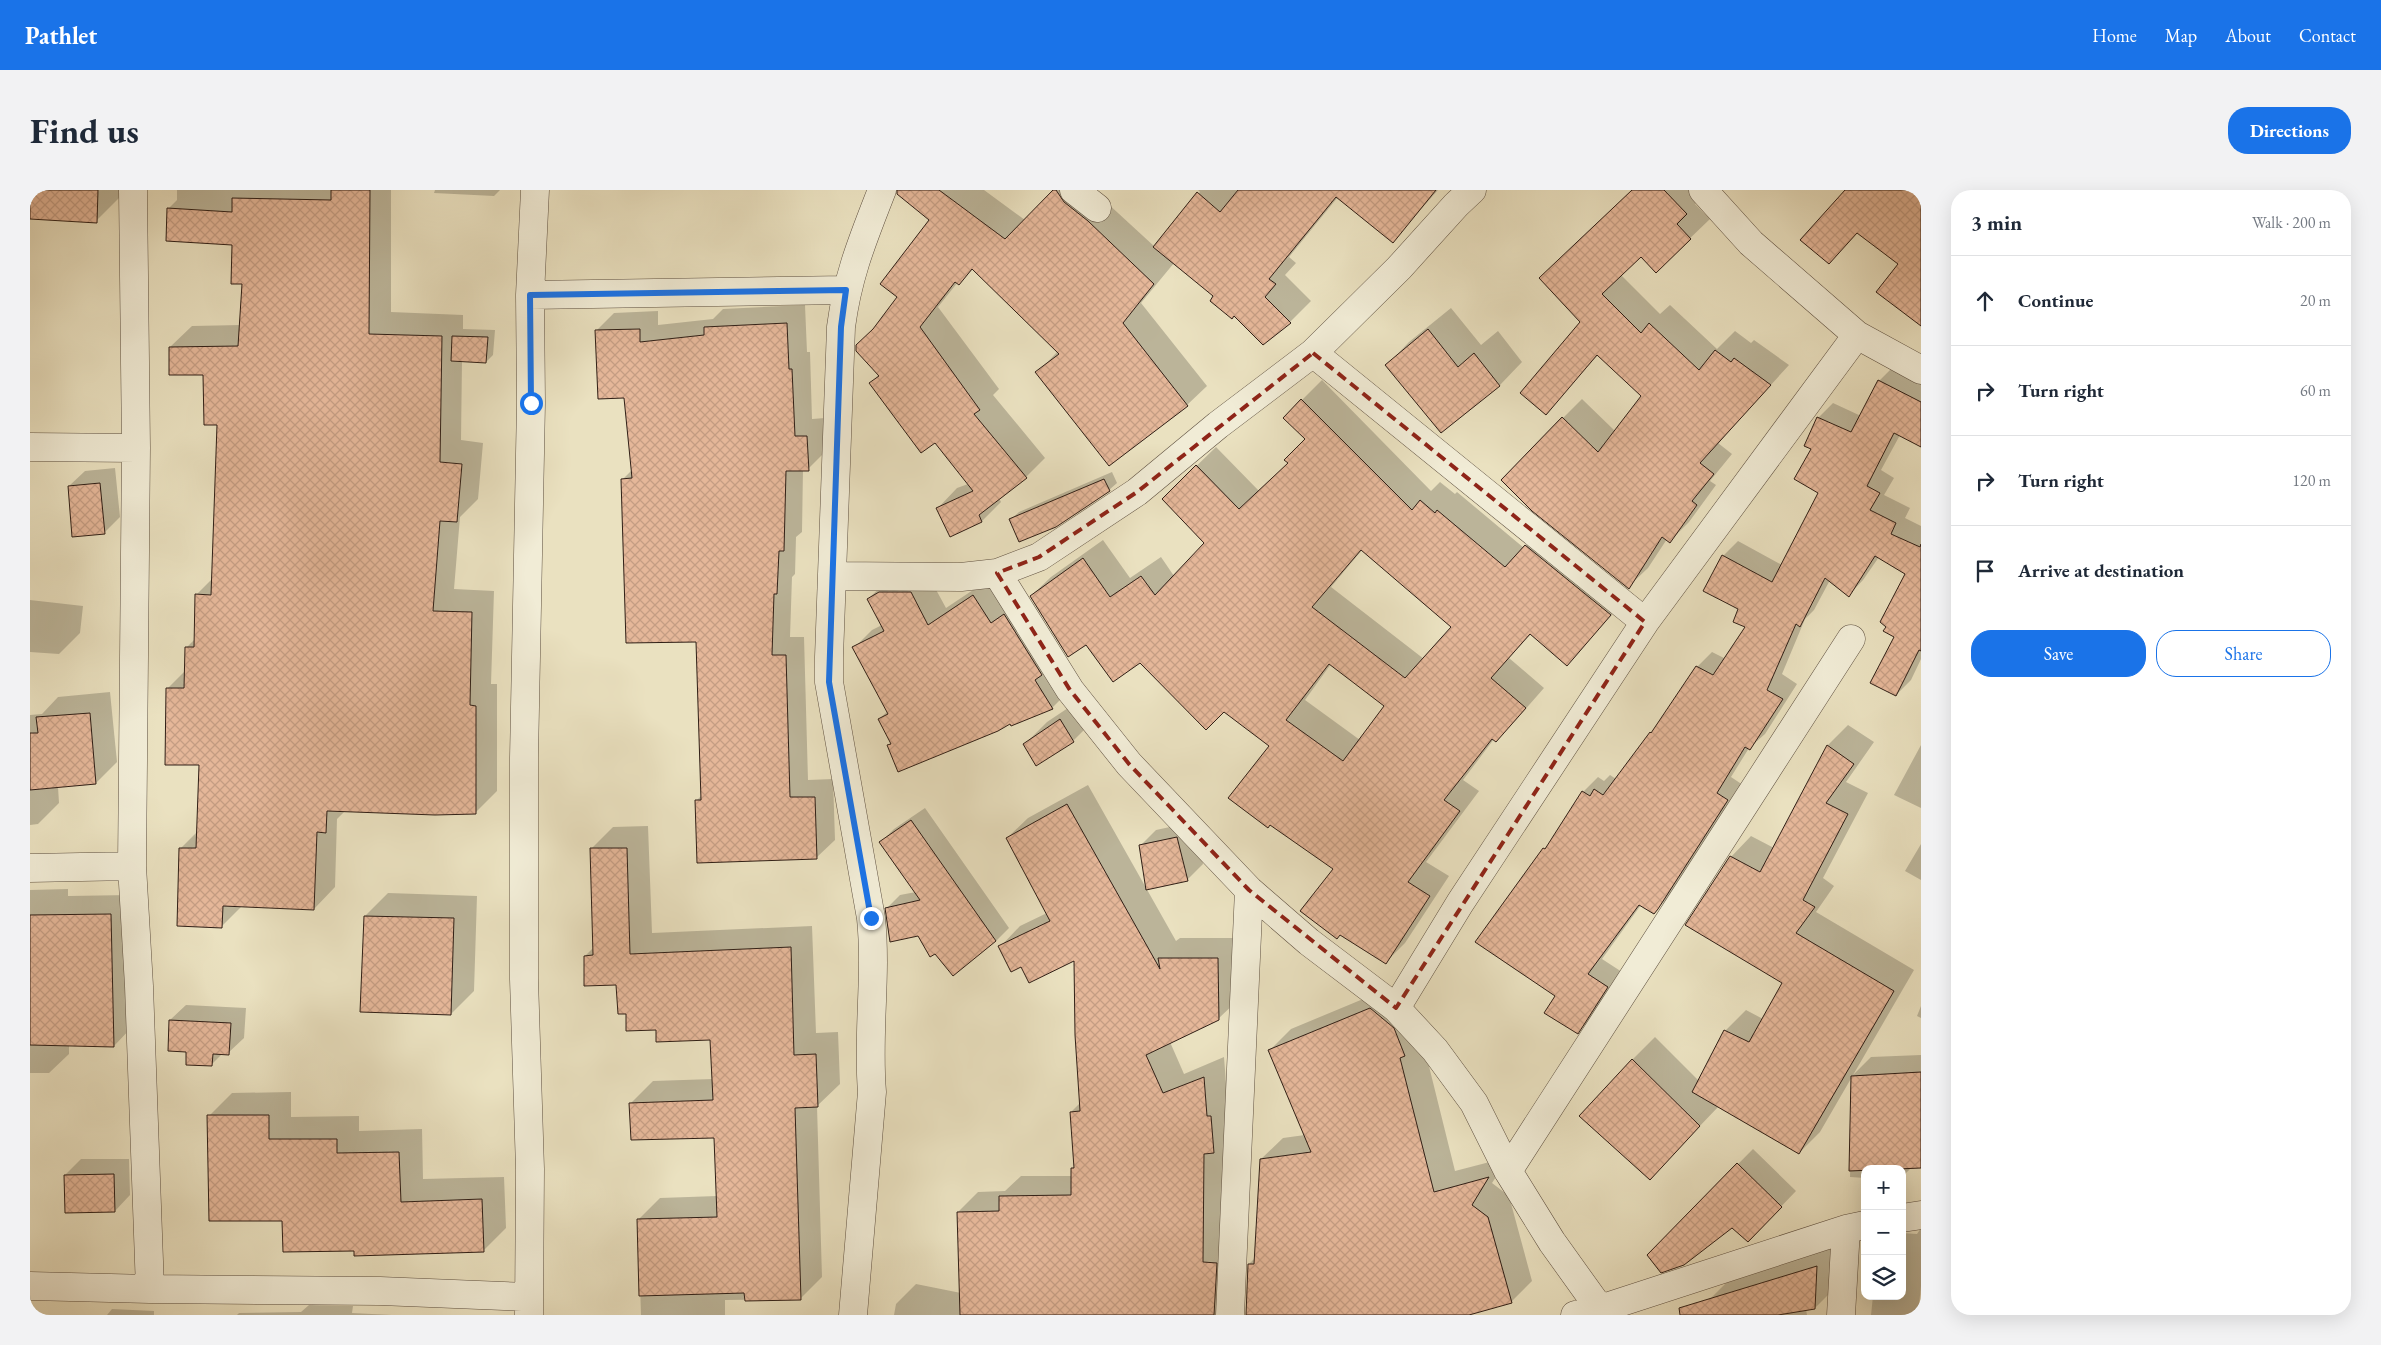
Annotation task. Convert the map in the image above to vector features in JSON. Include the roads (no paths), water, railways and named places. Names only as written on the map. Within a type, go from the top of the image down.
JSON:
[{"type":"street","points":[[133,190],[136,448],[132,866],[139,986],[150,1289]]},
{"type":"street","points":[[30,1286],[150,1289],[370,1290],[529,1306],[530,1169],[524,979],[524,758],[531,403],[530,295],[535,190]]},
{"type":"street","points":[[853,1315],[872,1092],[870,1065],[874,947],[871,918],[829,682],[841,327],[846,290],[854,262],[882,190]]},
{"type":"street","points":[[1074,190],[1097,208]]},
{"type":"street","points":[[834,576],[961,577],[997,573],[1039,557],[1137,492],[1218,425],[1313,353],[1400,268],[1456,205],[1472,190]]},
{"type":"street","points":[[1703,190],[1751,243],[1857,335],[1921,370]]},
{"type":"street","points":[[530,295],[846,290]]},
{"type":"street","points":[[1396,1008],[1460,902],[1645,622],[1857,335]]},
{"type":"street","points":[[1313,353],[1645,622]]},
{"type":"street","points":[[30,447],[136,448]]},
{"type":"street","points":[[997,573],[1070,690],[1129,764],[1249,890],[1309,942],[1396,1008],[1434,1050],[1474,1103],[1508,1171],[1552,1242],[1587,1312],[1855,1227],[1840,1315]]},
{"type":"street","points":[[1508,1171],[1851,639]]},
{"type":"street","points":[[30,868],[132,866]]},
{"type":"street","points":[[1230,1315],[1249,890]]},
{"type":"street","points":[[1906,1217],[1921,1215]]}]
